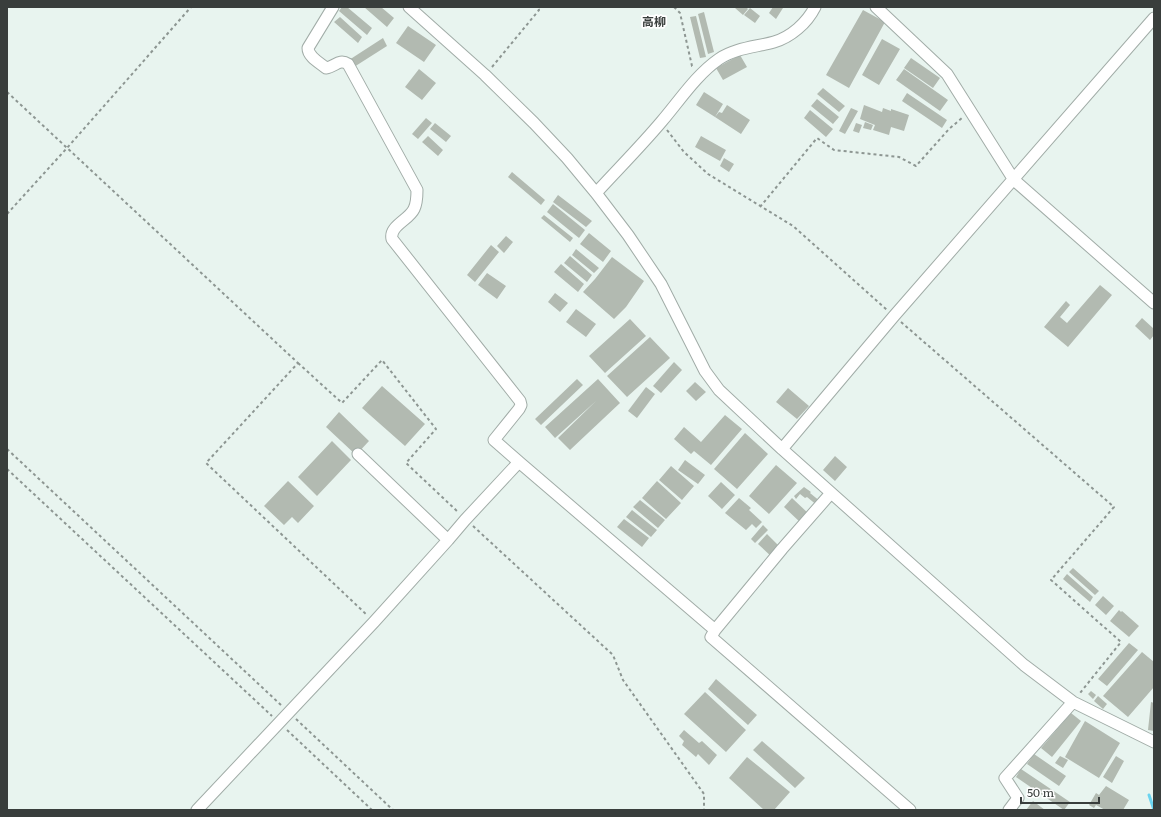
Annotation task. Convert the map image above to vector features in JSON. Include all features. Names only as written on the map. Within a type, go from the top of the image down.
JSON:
[{"type":"street","points":[[333,7],[308,48],[308,52],[326,68],[329,68],[339,61],[348,64],[417,190],[417,200],[414,210],[408,218],[393,230],[391,235],[392,239],[520,401],[521,405],[519,409],[494,440],[715,630]]},
{"type":"street","points":[[409,7],[534,123],[567,158],[596,193],[628,235],[661,284],[705,371],[719,390],[782,449],[1024,665],[1073,702],[1154,742]]},
{"type":"street","points":[[596,193],[661,122],[700,74],[720,58],[739,50],[776,42],[794,32],[805,22],[815,7]]},
{"type":"street","points":[[876,7],[947,74],[1014,180],[1154,303]]},
{"type":"street","points":[[782,449],[894,316],[1154,18]]},
{"type":"street","points":[[358,454],[448,540]]},
{"type":"street","points":[[197,810],[374,622],[519,462]]},
{"type":"street","points":[[831,493],[778,553],[715,630],[711,637],[910,810]]},
{"type":"street","points":[[1009,810],[1018,798],[1004,778],[1073,702]]},
{"type":"path","points":[[7,214],[191,7]]},
{"type":"path","points":[[485,76],[539,10],[538,7]]},
{"type":"path","points":[[674,7],[680,13],[692,66],[700,74]]},
{"type":"path","points":[[7,92],[342,403],[382,360],[436,429],[406,463],[613,655],[623,680],[704,794],[704,810]]},
{"type":"path","points":[[760,207],[818,138],[834,150],[899,157],[916,166],[949,129],[970,110]]},
{"type":"path","points":[[661,122],[684,152],[708,174],[793,226],[1114,507],[1051,580],[1121,642],[1073,702]]},
{"type":"path","points":[[298,363],[206,463],[374,622]]},
{"type":"path","points":[[7,449],[393,810]]},
{"type":"path","points":[[7,470],[372,810]]},
{"type":"building","points":[[342,7],[347,7],[372,28],[367,35],[339,11]]},
{"type":"building","points":[[364,7],[381,7],[394,18],[387,27]]},
{"type":"building","points":[[746,7],[748,9],[743,15],[735,8]]},
{"type":"building","points":[[773,7],[783,8],[776,19],[769,13]]},
{"type":"building","points":[[750,8],[760,16],[755,23],[744,15]]},
{"type":"building","points":[[863,10],[885,22],[849,88],[826,75]]},
{"type":"building","points":[[704,12],[714,52],[708,54],[698,14]]},
{"type":"building","points":[[696,16],[706,57],[700,58],[690,17]]},
{"type":"building","points":[[340,17],[362,37],[358,43],[334,22]]},
{"type":"building","points":[[408,26],[436,45],[424,62],[396,43]]},
{"type":"building","points":[[383,38],[387,46],[354,67],[349,60]]},
{"type":"building","points":[[882,39],[900,49],[879,85],[862,75]]},
{"type":"building","points":[[740,55],[747,67],[723,80],[716,68]]},
{"type":"building","points":[[911,58],[940,78],[933,88],[904,68]]},
{"type":"building","points":[[419,69],[436,83],[422,100],[405,87]]},
{"type":"building","points":[[904,69],[948,100],[940,111],[896,80]]},
{"type":"building","points":[[823,88],[845,106],[839,112],[817,94]]},
{"type":"building","points":[[704,92],[723,104],[715,117],[696,105]]},
{"type":"building","points":[[907,93],[947,120],[942,128],[902,101]]},
{"type":"building","points":[[817,99],[839,117],[833,124],[811,106]]},
{"type":"building","points":[[727,105],[750,120],[741,134],[715,117],[719,112],[722,113]]},
{"type":"building","points":[[864,105],[882,112],[883,108],[909,115],[904,131],[891,127],[889,135],[873,130],[875,125],[860,119]]},
{"type":"building","points":[[851,108],[858,111],[845,134],[839,131]]},
{"type":"building","points":[[810,110],[833,129],[826,137],[804,118]]},
{"type":"building","points":[[426,118],[432,123],[418,139],[412,134]]},
{"type":"building","points":[[865,122],[873,125],[871,130],[863,128]]},
{"type":"building","points":[[435,123],[451,136],[446,142],[430,129]]},
{"type":"building","points":[[856,123],[862,125],[859,133],[853,131]]},
{"type":"building","points":[[428,136],[443,150],[438,156],[422,142]]},
{"type":"building","points":[[701,136],[726,150],[720,161],[695,147]]},
{"type":"building","points":[[724,158],[734,164],[729,172],[720,166]]},
{"type":"building","points":[[512,172],[545,200],[541,205],[508,177]]},
{"type":"building","points":[[558,195],[592,221],[586,227],[553,202]]},
{"type":"building","points":[[553,204],[585,230],[579,238],[547,212]]},
{"type":"building","points":[[544,215],[573,238],[570,242],[541,218]]},
{"type":"building","points":[[589,233],[611,251],[603,262],[580,244]]},
{"type":"building","points":[[506,236],[513,242],[504,253],[497,246]]},
{"type":"building","points":[[491,245],[499,252],[475,282],[467,275]]},
{"type":"building","points":[[576,249],[599,268],[594,273],[572,255]]},
{"type":"building","points":[[570,256],[592,275],[587,282],[564,263]]},
{"type":"building","points":[[612,257],[644,281],[626,307],[614,319],[583,292]]},
{"type":"building","points":[[561,264],[584,284],[578,292],[554,272]]},
{"type":"building","points":[[487,273],[506,286],[497,299],[478,285]]},
{"type":"building","points":[[1100,285],[1112,295],[1068,347],[1044,327],[1066,301],[1070,305],[1060,317],[1067,323]]},
{"type":"building","points":[[555,293],[568,303],[560,312],[548,302]]},
{"type":"building","points":[[576,309],[596,324],[586,337],[566,322]]},
{"type":"building","points":[[1142,318],[1154,329],[1154,335],[1150,340],[1135,326]]},
{"type":"building","points":[[630,319],[646,336],[605,373],[589,356]]},
{"type":"building","points":[[650,337],[670,358],[627,397],[607,376]]},
{"type":"building","points":[[674,362],[682,370],[661,393],[653,386]]},
{"type":"building","points":[[577,379],[583,385],[541,425],[535,419]]},
{"type":"building","points":[[598,379],[620,403],[570,450],[558,438],[596,401],[555,438],[545,427]]},
{"type":"building","points":[[695,382],[706,392],[696,401],[686,391]]},
{"type":"building","points":[[382,386],[425,424],[405,446],[362,408]]},
{"type":"building","points":[[646,387],[655,394],[637,418],[628,411]]},
{"type":"building","points":[[788,388],[809,406],[797,419],[776,402]]},
{"type":"building","points":[[339,412],[369,441],[356,455],[326,427]]},
{"type":"building","points":[[725,415],[742,429],[711,465],[694,451],[691,454],[674,439],[684,427],[701,442]]},
{"type":"building","points":[[745,433],[768,454],[737,489],[714,469]]},
{"type":"building","points":[[332,441],[351,460],[317,496],[298,477]]},
{"type":"building","points":[[835,456],[847,467],[835,481],[823,470]]},
{"type":"building","points":[[685,460],[705,475],[698,484],[678,470]]},
{"type":"building","points":[[776,465],[797,483],[769,514],[749,496]]},
{"type":"building","points":[[671,466],[694,486],[682,500],[659,480]]},
{"type":"building","points":[[288,481],[314,506],[298,523],[292,517],[284,525],[264,506]]},
{"type":"building","points":[[657,481],[681,503],[666,519],[642,498]]},
{"type":"building","points":[[721,482],[735,495],[722,509],[708,496]]},
{"type":"building","points":[[804,487],[821,502],[818,506],[807,497],[805,498],[800,494],[796,499],[794,496]]},
{"type":"building","points":[[739,498],[751,508],[749,510],[762,522],[756,528],[752,524],[746,530],[725,513]]},
{"type":"building","points":[[792,498],[809,514],[801,523],[784,507]]},
{"type":"building","points":[[640,500],[665,520],[658,528],[633,507]]},
{"type":"building","points":[[632,510],[657,530],[651,537],[626,517]]},
{"type":"building","points":[[624,519],[649,538],[642,547],[617,527]]},
{"type":"building","points":[[763,525],[768,530],[755,543],[751,539]]},
{"type":"building","points":[[767,534],[782,549],[773,558],[758,544]]},
{"type":"building","points":[[1073,568],[1099,591],[1095,595],[1069,572]]},
{"type":"building","points":[[1067,574],[1093,597],[1090,602],[1063,579]]},
{"type":"building","points":[[1103,596],[1114,606],[1106,615],[1095,605]]},
{"type":"building","points":[[1119,610],[1139,626],[1129,637],[1110,621]]},
{"type":"building","points":[[1129,643],[1138,650],[1107,686],[1098,679]]},
{"type":"building","points":[[1142,652],[1154,662],[1154,687],[1128,717],[1103,696]]},
{"type":"building","points":[[716,679],[757,715],[748,725],[708,689]]},
{"type":"building","points":[[1091,691],[1096,695],[1093,699],[1088,694]]},
{"type":"building","points":[[705,692],[746,730],[726,752],[684,714]]},
{"type":"building","points":[[1098,696],[1107,704],[1103,709],[1094,701]]},
{"type":"building","points":[[1151,702],[1154,703],[1154,731],[1148,730]]},
{"type":"building","points":[[1071,713],[1081,721],[1052,757],[1041,748]]},
{"type":"building","points":[[1085,721],[1120,743],[1099,778],[1065,757]]},
{"type":"building","points":[[684,730],[699,743],[702,741],[717,755],[709,765],[698,754],[696,757],[682,745],[684,741],[679,736]]},
{"type":"building","points":[[762,741],[805,778],[795,788],[753,750]]},
{"type":"building","points":[[1034,754],[1066,776],[1059,786],[1027,764]]},
{"type":"building","points":[[1060,756],[1068,760],[1063,768],[1055,763]]},
{"type":"building","points":[[1116,756],[1124,761],[1112,783],[1103,777]]},
{"type":"building","points":[[747,757],[790,792],[774,810],[764,810],[729,778]]},
{"type":"building","points":[[1021,769],[1070,802],[1064,810],[1016,777]]},
{"type":"building","points":[[1106,786],[1129,800],[1123,810],[1105,810],[1096,805],[1094,808],[1089,805],[1096,793],[1099,795]]},
{"type":"building","points":[[1033,801],[1045,810],[1026,810]]},
{"type":"waterway","points":[[1149,795],[1154,810]]},
{"type":"district","name":"高柳","points":[[654,22]]}]
